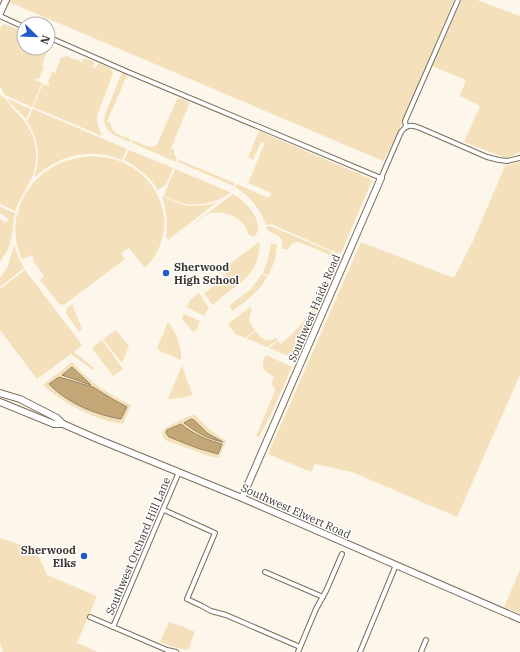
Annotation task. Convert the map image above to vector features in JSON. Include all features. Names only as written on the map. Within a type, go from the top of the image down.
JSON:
[{"type":"main road","points":[[0,13],[6,0]]},
{"type":"main road","name":"Southwest Haide Road","points":[[242,498],[381,178]]},
{"type":"main road","name":"Southwest Elwert Road","points":[[0,393],[30,403],[57,418],[63,424],[95,438],[242,498],[520,619]]},
{"type":"main road","name":"Southwest Elwert Road","points":[[0,402],[54,424],[63,424]]},
{"type":"street","name":"Southwest Haide Road","points":[[381,178],[401,132],[406,127],[405,121],[458,0]]},
{"type":"street","points":[[0,16],[16,23]]},
{"type":"street","points":[[56,40],[381,178]]},
{"type":"street","points":[[406,127],[413,126],[487,157],[507,161],[520,158]]},
{"type":"street","name":"Southwest Orchard Hill Lane","points":[[113,627],[180,472]]},
{"type":"street","points":[[164,510],[215,533],[187,599],[211,611],[226,615],[300,647]]},
{"type":"street","points":[[298,652],[342,554]]},
{"type":"street","points":[[360,652],[396,565]]},
{"type":"street","points":[[265,572],[323,597]]},
{"type":"street","points":[[90,617],[167,650],[176,652]]},
{"type":"street","points":[[421,652],[426,640]]},
{"type":"shaded area","points":[[10,0],[454,0],[397,135],[383,161],[56,22],[56,16],[42,16],[9,2]]},
{"type":"shaded area","points":[[462,0],[477,0],[520,16],[520,152],[506,158],[464,142],[480,106],[460,96],[466,80],[432,66]]},
{"type":"shaded area","points":[[4,24],[16,28],[16,56],[45,56],[42,65],[44,66],[39,79],[36,78],[35,80],[42,83],[32,107],[5,95],[0,86],[0,29]]},
{"type":"shaded area","points":[[67,56],[82,62],[84,58],[95,62],[93,67],[96,68],[98,63],[110,68],[113,73],[97,116],[98,126],[102,136],[33,107],[43,84],[49,86],[50,84],[48,83],[52,72],[55,73],[61,58]]},
{"type":"shaded area","points":[[122,73],[127,75],[107,122],[111,123],[111,127],[115,132],[121,136],[131,139],[130,142],[120,138],[107,129],[104,120],[105,114]]},
{"type":"shaded area","points":[[0,95],[7,100],[24,120],[33,137],[35,146],[36,165],[15,211],[0,204]]},
{"type":"shaded area","points":[[180,98],[190,102],[171,148],[174,150],[174,154],[177,159],[176,162],[132,143],[133,140],[145,146],[151,147],[157,145],[177,99]]},
{"type":"shaded area","points":[[7,99],[31,109],[26,119]]},
{"type":"shaded area","points":[[33,109],[127,149],[122,160],[99,154],[75,156],[54,164],[43,170],[34,178],[38,163],[38,149],[34,135],[27,121]]},
{"type":"shaded area","points":[[259,131],[371,179],[372,181],[341,253],[337,253],[271,224],[266,225],[254,203],[235,187],[237,184],[269,198],[271,193],[248,183],[265,143],[261,142],[253,160],[248,157]]},
{"type":"shaded area","points":[[129,150],[173,168],[166,185],[158,190],[143,173],[124,160]]},
{"type":"shaded area","points":[[91,156],[104,157],[120,161],[139,172],[150,183],[158,196],[163,211],[164,226],[162,240],[155,255],[145,268],[129,248],[121,254],[125,259],[65,304],[60,305],[40,280],[44,276],[34,262],[32,255],[22,259],[16,237],[17,214],[18,215],[23,200],[29,189],[45,172],[66,161]]},
{"type":"shaded area","points":[[179,160],[235,183],[234,186],[178,162]]},
{"type":"shaded area","points":[[520,162],[520,375],[457,517],[352,472],[315,464],[311,472],[268,454],[361,242],[454,278],[472,243],[505,166]]},
{"type":"shaded area","points":[[175,169],[230,193],[222,198],[206,203],[189,204],[172,200],[164,195]]},
{"type":"shaded area","points":[[233,194],[250,208],[256,217],[259,228],[253,237],[248,234],[242,223],[225,213],[212,213],[206,215],[193,225],[193,224]]},
{"type":"shaded area","points":[[164,196],[176,203],[190,206],[203,206],[217,202],[168,240],[166,237],[166,212],[162,197]]},
{"type":"shaded area","points":[[0,207],[15,213],[12,236],[8,249],[0,262],[0,219],[6,223],[9,219],[0,213]]},
{"type":"shaded area","points":[[270,226],[340,255],[339,259],[299,242],[292,244],[289,249],[282,249],[282,243],[279,237],[271,233],[266,227]]},
{"type":"shaded area","points":[[259,242],[258,256],[249,274],[213,305],[204,294],[223,278],[226,274],[228,265]]},
{"type":"shaded area","points":[[271,244],[277,244],[275,260],[268,276],[263,273]]},
{"type":"shaded area","points":[[14,245],[24,268],[0,287],[0,278],[8,266]]},
{"type":"shaded area","points":[[330,261],[336,264],[296,359],[269,348],[278,341],[281,344],[307,317],[324,285]]},
{"type":"shaded area","points":[[25,270],[82,345],[74,352],[94,368],[93,370],[71,354],[37,379],[0,330],[0,289]]},
{"type":"shaded area","points":[[262,274],[267,277],[264,282],[252,296],[233,311],[229,306],[251,289]]},
{"type":"shaded area","points":[[199,293],[209,308],[204,316],[187,307],[190,300]]},
{"type":"shaded area","points":[[72,304],[82,329],[79,332],[66,313],[67,308]]},
{"type":"shaded area","points":[[250,307],[252,311],[250,321],[255,330],[245,338],[235,334],[228,324]]},
{"type":"shaded area","points":[[184,314],[200,321],[196,331],[193,332],[182,319]]},
{"type":"shaded area","points":[[168,322],[178,340],[181,350],[181,360],[158,350],[159,349],[157,348]]},
{"type":"shaded area","points":[[116,330],[129,346],[122,363],[103,339]]},
{"type":"shaded area","points":[[256,331],[264,339],[270,340],[276,338],[278,340],[267,347],[246,338]]},
{"type":"shaded area","points":[[102,340],[123,369],[113,376],[92,348]]},
{"type":"shaded area","points":[[266,355],[292,367],[259,437],[256,436],[275,391],[271,384],[274,377],[263,368]]},
{"type":"shaded area","points":[[72,362],[85,376],[99,387],[131,405],[123,424],[101,419],[80,410],[61,399],[43,385]]},
{"type":"shaded area","points":[[182,365],[193,395],[168,399]]},
{"type":"shaded area","points":[[72,367],[91,385],[62,375]]},
{"type":"shaded area","points":[[59,377],[93,387],[127,407],[121,419],[102,415],[82,407],[64,397],[49,384]]},
{"type":"shaded area","points":[[194,414],[209,429],[226,441],[219,458],[209,456],[164,439],[164,429]]},
{"type":"shaded area","points":[[191,419],[194,420],[207,433],[223,442],[202,435],[184,423]]},
{"type":"shaded area","points":[[181,424],[200,436],[222,444],[218,454],[197,448],[169,437],[166,433],[167,430]]},
{"type":"shaded area","points":[[0,538],[35,549],[47,575],[97,596],[77,643],[98,652],[3,652],[0,643]]},
{"type":"shaded area","points":[[520,570],[520,614],[504,607]]},
{"type":"shaded area","points":[[169,622],[195,632],[188,650],[160,642]]},
{"type":"place","name":"Sherwood High School","points":[[166,273]]},
{"type":"place","name":"Sherwood Elks","points":[[84,556]]}]
